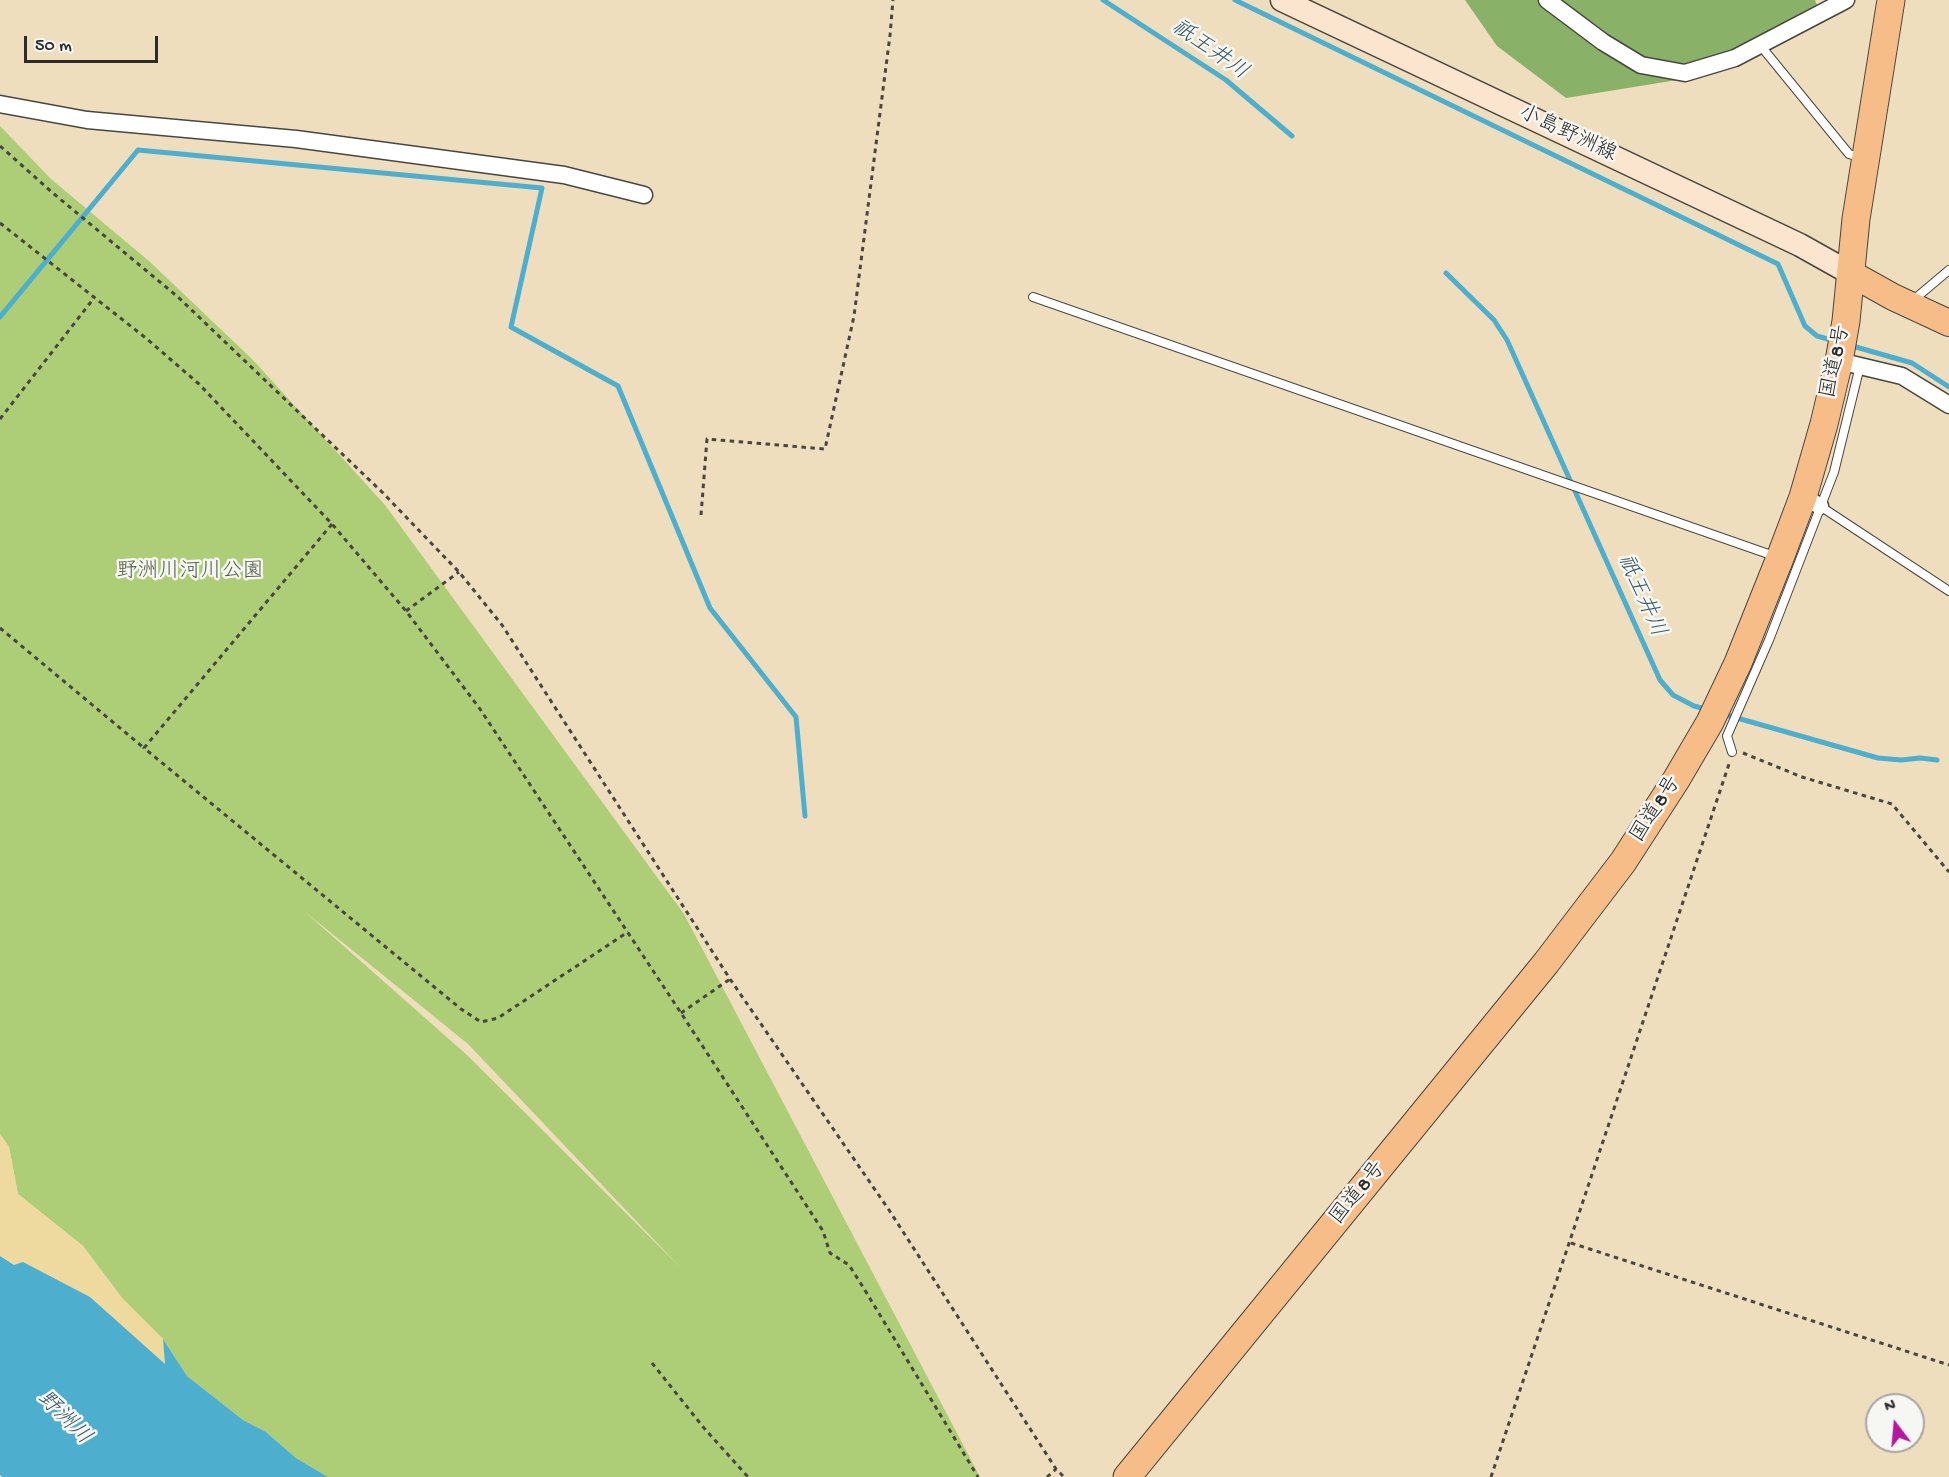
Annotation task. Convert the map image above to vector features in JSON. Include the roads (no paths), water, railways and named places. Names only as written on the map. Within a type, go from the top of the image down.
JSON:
[{"type":"highway","name":"国道8号","points":[[1127,1477],[1546,963],[1623,862],[1677,780],[1710,722],[1738,663],[1780,558],[1812,502],[1824,424],[1849,364],[1846,321],[1856,219],[1891,0]]},
{"type":"main road","name":"小島野洲線","points":[[1282,0],[1800,245],[1851,273]]},
{"type":"main road","points":[[1851,273],[1949,323]]},
{"type":"street","points":[[1547,0],[1603,42],[1641,65],[1685,73],[1735,58],[1846,0]]},
{"type":"street","points":[[0,104],[87,120],[296,139],[564,175],[644,195]]},
{"type":"street","points":[[1849,364],[1902,376],[1949,405]]},
{"type":"lane","points":[[1760,45],[1849,154],[1865,159]]},
{"type":"lane","points":[[1909,304],[1949,270]]},
{"type":"lane","points":[[1033,297],[1780,558]]},
{"type":"lane","points":[[1731,752],[1727,736],[1769,640],[1812,502],[1949,591]]},
{"type":"water","name":"野洲川","points":[[0,1256],[14,1265],[23,1262],[90,1297],[165,1364],[163,1339],[187,1376],[243,1420],[266,1432],[296,1458],[328,1477],[2,1477],[0,1475]]},
{"type":"waterway","name":"祇王井川","points":[[1103,0],[1226,80],[1292,136]]},
{"type":"waterway","points":[[1235,0],[1778,264],[1805,326],[1817,336],[1835,341]]},
{"type":"waterway","points":[[0,317],[138,150],[542,188],[511,327],[618,386],[710,608],[796,717],[805,816]]},
{"type":"waterway","name":"祇王井川","points":[[1446,273],[1494,320],[1507,340],[1660,680],[1673,695],[1694,706],[1709,710]]},
{"type":"waterway","points":[[1849,345],[1912,363],[1949,387]]},
{"type":"waterway","name":"祇王井川","points":[[1723,714],[1878,758],[1937,760]]},
{"type":"park label","name":"野洲川河川公園","points":[[190,573]]}]
